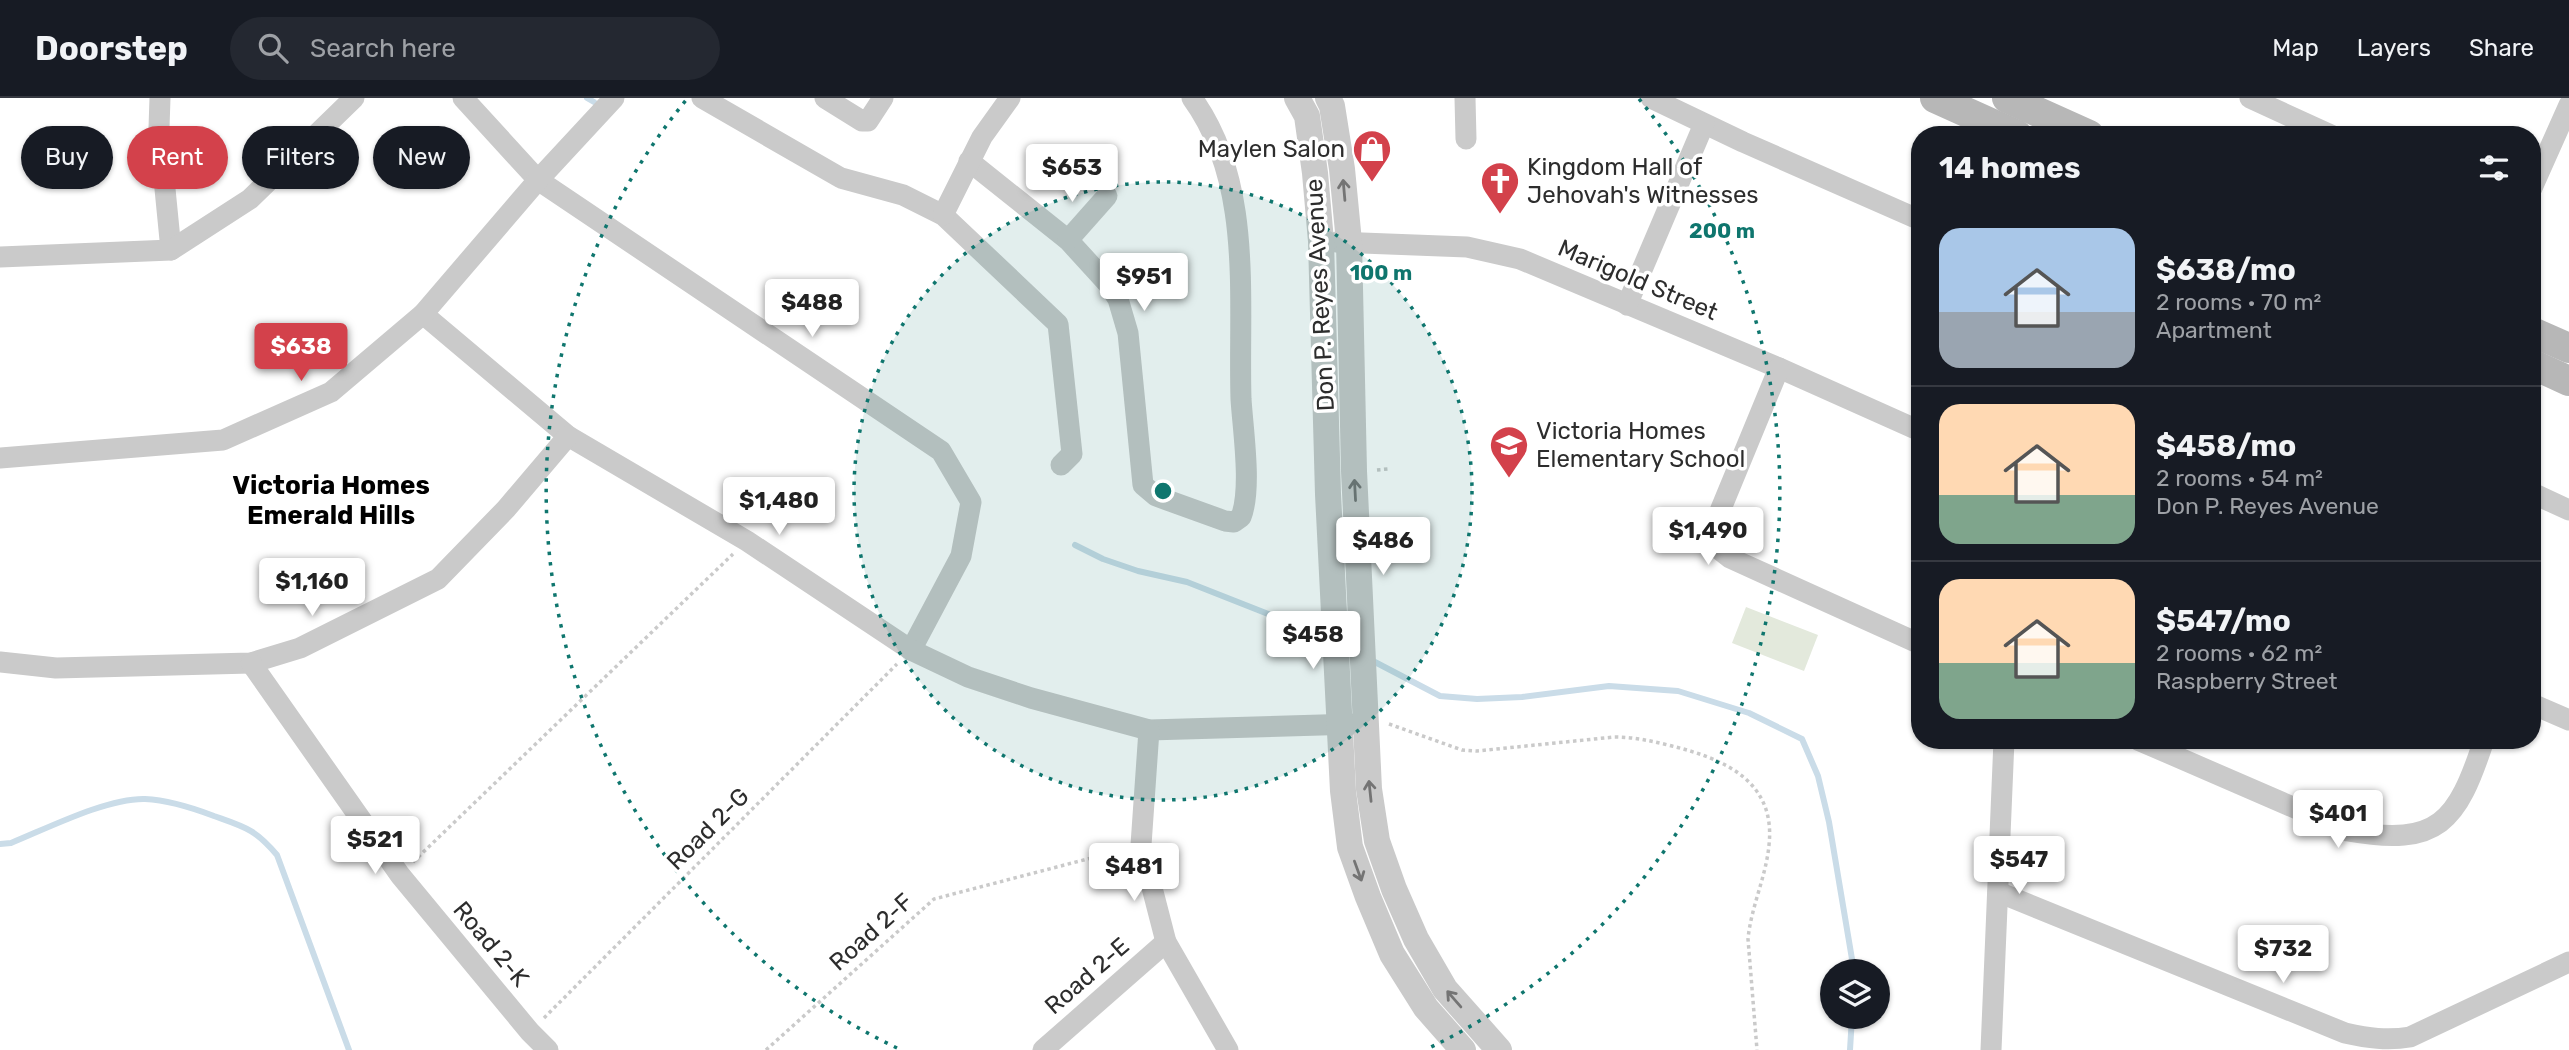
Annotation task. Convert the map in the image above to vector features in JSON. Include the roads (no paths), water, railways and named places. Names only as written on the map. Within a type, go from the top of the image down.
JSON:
[{"type":"main road","points":[[1935,98],[1997,126]]},
{"type":"main road","points":[[2007,98],[2070,126]]},
{"type":"main road","points":[[2541,336],[2569,348]]},
{"type":"main road","points":[[2541,368],[2569,381]]},
{"type":"street","points":[[160,98],[159,128],[171,250]]},
{"type":"street","points":[[0,257],[171,250],[250,199],[354,98]]},
{"type":"street","points":[[463,98],[538,180],[941,451],[971,502],[961,556],[911,650]]},
{"type":"street","points":[[0,458],[223,440],[331,393],[423,314],[538,180],[614,98]]},
{"type":"street","points":[[702,98],[841,178],[903,195],[943,215],[1058,324],[1072,454],[1061,465]]},
{"type":"street","points":[[825,98],[862,121],[868,121],[883,98]]},
{"type":"street","points":[[943,215],[982,137],[1010,98]]},
{"type":"street","points":[[969,161],[1068,240],[1109,285],[1118,299],[1128,333],[1143,485],[1156,496],[1234,522],[1241,517],[1246,499],[1239,260],[1233,199],[1217,140],[1192,98]]},
{"type":"street","name":"Don P. Reyes Avenue","points":[[1297,98],[1307,116],[1321,241],[1328,494],[1343,790],[1350,847],[1392,954],[1426,1008],[1463,1050]]},
{"type":"street","name":"Don P. Reyes Avenue","points":[[1328,98],[1332,106],[1342,169],[1349,242],[1354,471],[1369,789],[1377,841],[1416,939],[1445,989],[1499,1050]]},
{"type":"street","points":[[1465,98],[1466,139]]},
{"type":"street","points":[[1651,98],[1911,216]]},
{"type":"street","points":[[2250,98],[2312,126]]},
{"type":"street","points":[[2541,167],[2569,105]]},
{"type":"street","points":[[1627,305],[1704,124]]},
{"type":"street","points":[[1068,240],[1107,196]]},
{"type":"street","name":"Marigold Street","points":[[1321,241],[1467,247],[1520,259],[1911,427]]},
{"type":"street","points":[[423,314],[568,436],[747,541],[911,650],[968,677],[1031,698],[1149,730],[1367,724]]},
{"type":"street","points":[[1779,368],[1713,528],[1717,547],[1730,558],[1911,640]]},
{"type":"street","points":[[0,662],[56,668],[251,663],[300,648],[438,579],[506,509],[568,436]]},
{"type":"street","points":[[2541,497],[2569,510]]},
{"type":"street","name":"Road 2-K","points":[[251,663],[400,875],[530,1032],[548,1050]]},
{"type":"street","points":[[2541,708],[2569,720]]},
{"type":"street","points":[[1149,730],[1141,845],[1166,942],[1228,1050]]},
{"type":"street","points":[[1991,1050],[2004,749]]},
{"type":"street","points":[[2159,749],[2348,831],[2381,837],[2410,835],[2437,826],[2458,805],[2471,781],[2481,749]]},
{"type":"street","points":[[1998,891],[2346,1033],[2367,1038],[2391,1040],[2410,1037],[2569,962]]},
{"type":"street","name":"Road 2-E","points":[[1043,1050],[1166,942]]},
{"type":"waterway","points":[[587,98],[594,102]]},
{"type":"waterway","points":[[1075,545],[1103,559],[1138,571],[1187,582],[1319,634]]},
{"type":"waterway","points":[[1373,661],[1440,696],[1477,699],[1522,697],[1609,686],[1678,691],[1749,713],[1802,739],[1818,776],[1829,822],[1852,959]]},
{"type":"waterway","points":[[0,844],[11,843],[113,803],[145,799],[189,807],[249,830],[277,855],[349,1050]]},
{"type":"waterway","points":[[1850,1050],[1851,1029]]},
{"type":"place","name":"Maylen Salon","points":[[1372,183]]},
{"type":"place","name":"Kingdom Hall of Jehovah's Witnesses","points":[[1500,215]]},
{"type":"place","name":"Victoria Homes Elementary School","points":[[1509,479]]},
{"type":"district","name":"Victoria Homes Emerald Hills","points":[[331,500]]}]
